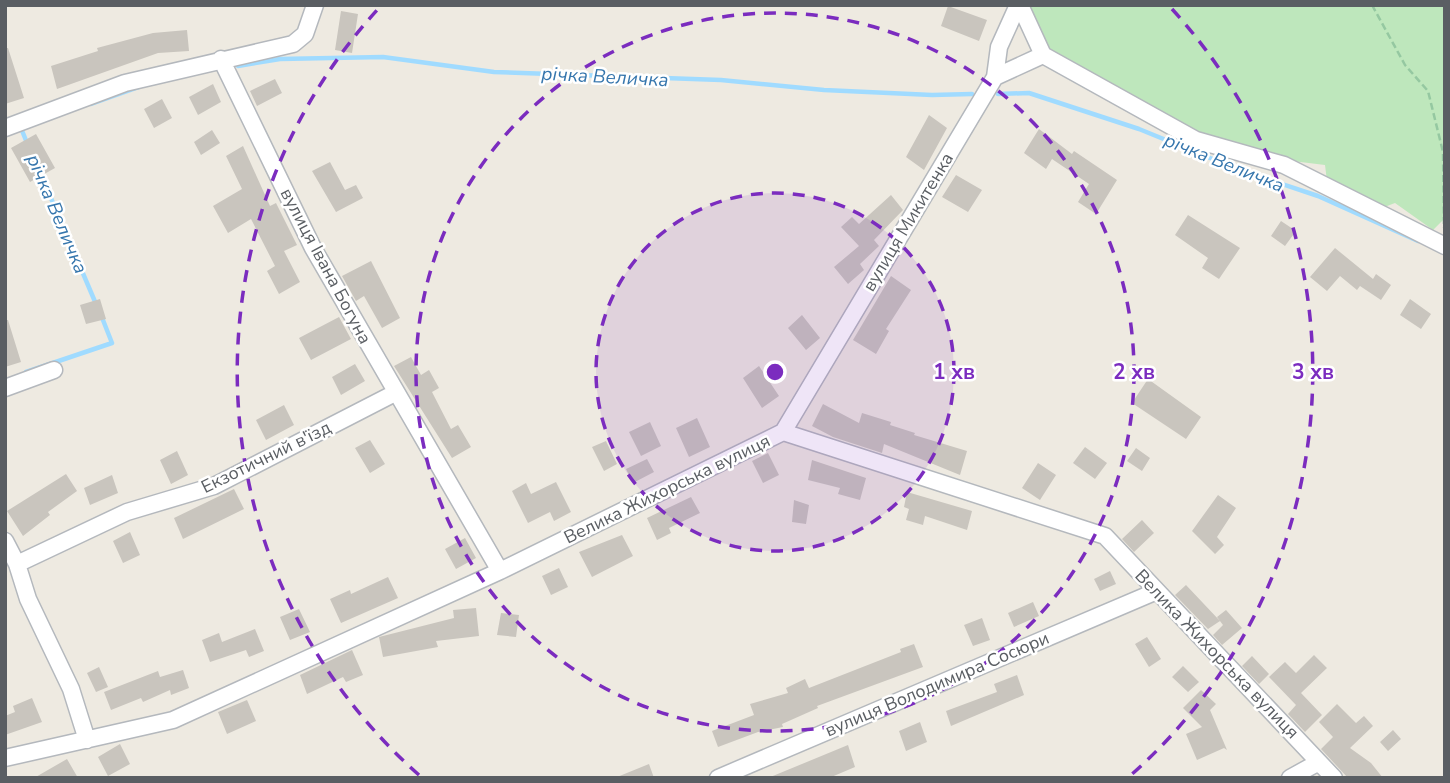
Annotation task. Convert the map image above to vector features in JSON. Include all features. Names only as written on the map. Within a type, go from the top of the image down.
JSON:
[{"type":"street","points":[[5,128],[125,83],[293,44],[305,34],[315,5]]},
{"type":"street","points":[[1019,5],[1044,55],[1196,140],[1284,165],[1440,245]]},
{"type":"street","name":"вулиця Микитенка","points":[[783,432],[995,77],[999,47],[1019,5]]},
{"type":"street","points":[[995,77],[1044,55]]},
{"type":"street","name":"вулиця Івана Богуна","points":[[221,59],[313,248],[500,571]]},
{"type":"street","points":[[5,387],[54,370]]},
{"type":"street","name":"Екзотичний в'їзд","points":[[17,564],[127,512],[214,486],[395,393]]},
{"type":"street","name":"Велика Жихорська вулиця","points":[[5,758],[173,720],[500,571],[783,432],[1105,536],[1334,778]]},
{"type":"street","points":[[5,541],[17,564],[28,599],[71,690],[87,740]]},
{"type":"street","name":"вулиця Володимира Сосюри","points":[[718,778],[1157,591]]},
{"type":"street","points":[[1290,778],[1319,762]]},
{"type":"path","points":[[1373,5],[1405,65],[1428,92],[1443,152],[1444,227],[1440,245]]},
{"type":"green space","points":[[1021,5],[1445,5],[1445,218],[1433,230],[1395,203],[1379,209],[1327,181],[1325,165],[1276,159],[1196,140],[1052,60]]},
{"type":"building","points":[[948,6],[987,20],[979,41],[941,26]]},
{"type":"building","points":[[341,11],[358,14],[352,53],[335,50]]},
{"type":"building","points":[[187,30],[189,51],[158,53],[57,89],[51,66],[98,51],[97,48],[153,33]]},
{"type":"building","points":[[5,48],[8,48],[24,98],[5,104]]},
{"type":"building","points":[[275,79],[282,93],[257,106],[250,91]]},
{"type":"building","points":[[213,84],[221,102],[198,115],[189,97]]},
{"type":"building","points":[[162,99],[172,118],[154,128],[144,109]]},
{"type":"building","points":[[929,115],[947,128],[924,170],[906,157]]},
{"type":"building","points":[[1039,129],[1072,154],[1074,151],[1117,180],[1096,214],[1078,202],[1089,184],[1052,159],[1046,169],[1024,153]]},
{"type":"building","points":[[212,130],[220,143],[201,155],[194,142]]},
{"type":"building","points":[[36,134],[55,168],[30,182],[11,148]]},
{"type":"building","points":[[243,146],[270,206],[276,203],[297,245],[284,251],[300,282],[279,294],[267,271],[275,266],[251,219],[228,233],[213,206],[242,189],[226,156]]},
{"type":"building","points":[[330,162],[345,190],[356,185],[363,198],[336,212],[312,171]]},
{"type":"building","points":[[956,175],[982,190],[968,212],[942,197]]},
{"type":"building","points":[[891,195],[903,210],[874,240],[879,246],[860,264],[864,270],[848,284],[834,267],[859,246],[841,227],[852,217],[859,224]]},
{"type":"building","points":[[1188,215],[1240,248],[1219,279],[1202,268],[1208,258],[1175,235]]},
{"type":"building","points":[[1281,221],[1296,231],[1285,246],[1271,236]]},
{"type":"building","points":[[1335,248],[1373,279],[1376,274],[1391,285],[1381,300],[1360,286],[1357,290],[1340,276],[1327,291],[1310,277]]},
{"type":"building","points":[[371,261],[400,318],[382,328],[364,296],[356,301],[342,276]]},
{"type":"building","points":[[891,276],[911,290],[886,329],[889,331],[876,354],[853,340]]},
{"type":"building","points":[[100,299],[106,319],[86,324],[80,305]]},
{"type":"building","points":[[1410,299],[1431,314],[1421,329],[1400,315]]},
{"type":"building","points":[[802,315],[820,338],[806,350],[788,328]]},
{"type":"building","points":[[339,317],[351,339],[311,360],[299,338]]},
{"type":"building","points":[[5,320],[8,320],[21,362],[5,367]]},
{"type":"building","points":[[411,357],[421,375],[429,370],[439,388],[432,392],[451,429],[458,425],[471,447],[452,458],[394,366]]},
{"type":"building","points":[[355,364],[365,381],[341,395],[332,377]]},
{"type":"building","points":[[759,366],[779,396],[762,408],[743,378]]},
{"type":"building","points":[[1148,379],[1201,417],[1186,439],[1132,403]]},
{"type":"building","points":[[823,404],[859,423],[862,413],[891,422],[890,425],[915,433],[914,435],[967,451],[960,475],[884,444],[882,453],[833,437],[812,426]]},
{"type":"building","points":[[284,405],[294,425],[266,440],[256,420]]},
{"type":"building","points":[[697,418],[710,447],[689,457],[676,428]]},
{"type":"building","points":[[650,422],[661,446],[641,456],[629,432]]},
{"type":"building","points":[[370,440],[385,464],[370,473],[355,448]]},
{"type":"building","points":[[606,441],[617,464],[604,471],[592,447]]},
{"type":"building","points":[[1085,447],[1107,463],[1095,479],[1073,463]]},
{"type":"building","points":[[1136,448],[1150,458],[1142,471],[1127,461]]},
{"type":"building","points":[[177,451],[188,475],[171,484],[160,460]]},
{"type":"building","points":[[768,453],[779,475],[763,483],[752,461]]},
{"type":"building","points":[[647,459],[654,472],[633,483],[626,469]]},
{"type":"building","points":[[812,460],[866,478],[860,500],[838,494],[840,488],[808,480]]},
{"type":"building","points":[[1038,463],[1056,475],[1040,500],[1022,488]]},
{"type":"building","points":[[66,474],[77,491],[48,512],[50,515],[23,536],[7,511]]},
{"type":"building","points":[[112,475],[118,493],[90,505],[84,488]]},
{"type":"building","points":[[556,482],[571,512],[554,521],[550,512],[528,523],[512,491],[526,483],[531,494]]},
{"type":"building","points":[[234,489],[244,509],[183,539],[174,518]]},
{"type":"building","points":[[907,492],[972,511],[967,530],[925,516],[923,525],[906,520],[909,509],[904,507]]},
{"type":"building","points":[[1218,495],[1236,508],[1217,537],[1224,545],[1215,554],[1192,531]]},
{"type":"building","points":[[691,497],[700,513],[669,528],[671,533],[657,540],[647,518]]},
{"type":"building","points":[[794,500],[809,505],[806,524],[792,522]]},
{"type":"building","points":[[1142,520],[1154,533],[1134,552],[1122,539]]},
{"type":"building","points":[[130,532],[140,555],[123,563],[113,541]]},
{"type":"building","points":[[622,535],[633,556],[592,577],[579,552]]},
{"type":"building","points":[[465,538],[476,558],[456,569],[445,549]]},
{"type":"building","points":[[559,568],[568,587],[551,595],[542,576]]},
{"type":"building","points":[[1110,571],[1116,584],[1100,591],[1094,579]]},
{"type":"building","points":[[388,577],[398,598],[341,623],[330,599],[350,590],[351,594]]},
{"type":"building","points":[[1186,585],[1220,621],[1208,629],[1175,595]]},
{"type":"building","points":[[1033,602],[1039,616],[1014,627],[1008,613]]},
{"type":"building","points":[[476,608],[479,636],[436,641],[438,647],[383,657],[379,637],[454,618],[453,610]]},
{"type":"building","points":[[299,609],[310,632],[290,640],[280,617]]},
{"type":"building","points":[[1226,610],[1242,628],[1222,645],[1213,635],[1223,625],[1217,617]]},
{"type":"building","points":[[501,613],[519,615],[516,637],[497,635]]},
{"type":"building","points":[[982,618],[990,640],[973,646],[964,625]]},
{"type":"building","points":[[255,629],[264,651],[249,657],[246,650],[210,662],[202,640],[219,633],[222,642]]},
{"type":"building","points":[[1147,637],[1161,659],[1149,667],[1135,644]]},
{"type":"building","points":[[914,644],[923,667],[817,706],[818,708],[782,724],[783,727],[758,732],[718,747],[712,731],[754,715],[750,704],[788,693],[786,688],[805,679],[809,688],[901,652],[900,649]]},
{"type":"building","points":[[352,650],[363,675],[346,682],[343,677],[307,694],[300,675]]},
{"type":"building","points":[[1314,655],[1327,668],[1301,693],[1322,715],[1305,732],[1288,714],[1296,705],[1269,677],[1285,662],[1296,673]]},
{"type":"building","points":[[1252,656],[1269,674],[1259,684],[1242,666]]},
{"type":"building","points":[[1183,666],[1199,682],[1188,692],[1172,677]]},
{"type":"building","points":[[99,667],[108,687],[96,692],[87,673]]},
{"type":"building","points":[[183,670],[189,688],[171,695],[170,690],[143,702],[141,698],[111,710],[104,692],[158,671],[160,677]]},
{"type":"building","points":[[1017,675],[1024,695],[951,726],[946,711],[997,692],[994,684]]},
{"type":"building","points":[[1201,690],[1216,704],[1210,710],[1227,750],[1224,748],[1197,760],[1186,734],[1202,727],[1183,708]]},
{"type":"building","points":[[32,698],[42,722],[5,735],[5,716],[15,712],[13,706]]},
{"type":"building","points":[[247,700],[256,721],[227,734],[218,712]]},
{"type":"building","points":[[1337,704],[1356,723],[1364,716],[1373,726],[1350,748],[1371,763],[1383,778],[1348,778],[1321,749],[1333,737],[1319,722]]},
{"type":"building","points":[[920,722],[927,742],[906,751],[899,731]]},
{"type":"building","points":[[1393,730],[1401,739],[1388,751],[1380,742]]},
{"type":"building","points":[[120,744],[130,764],[108,776],[98,757]]},
{"type":"building","points":[[848,745],[855,767],[829,778],[768,778]]},
{"type":"building","points":[[67,759],[78,778],[34,778]]},
{"type":"building","points":[[649,764],[654,778],[617,778],[617,777]]},
{"type":"waterway","name":"річка Величка","points":[[238,66],[280,59],[383,57],[494,72],[721,80],[824,90],[932,95],[972,94]]},
{"type":"waterway","name":"річка Величка","points":[[91,104],[139,87]]},
{"type":"waterway","name":"річка Величка","points":[[998,94],[1029,93],[1139,129],[1237,169],[1318,196],[1418,241]]},
{"type":"waterway","name":"річка Величка","points":[[23,127],[21,128],[27,143]]},
{"type":"waterway","name":"річка Величка","points":[[39,170],[96,304]]},
{"type":"waterway","name":"річка Величка","points":[[26,372],[112,343],[101,315]]}]
